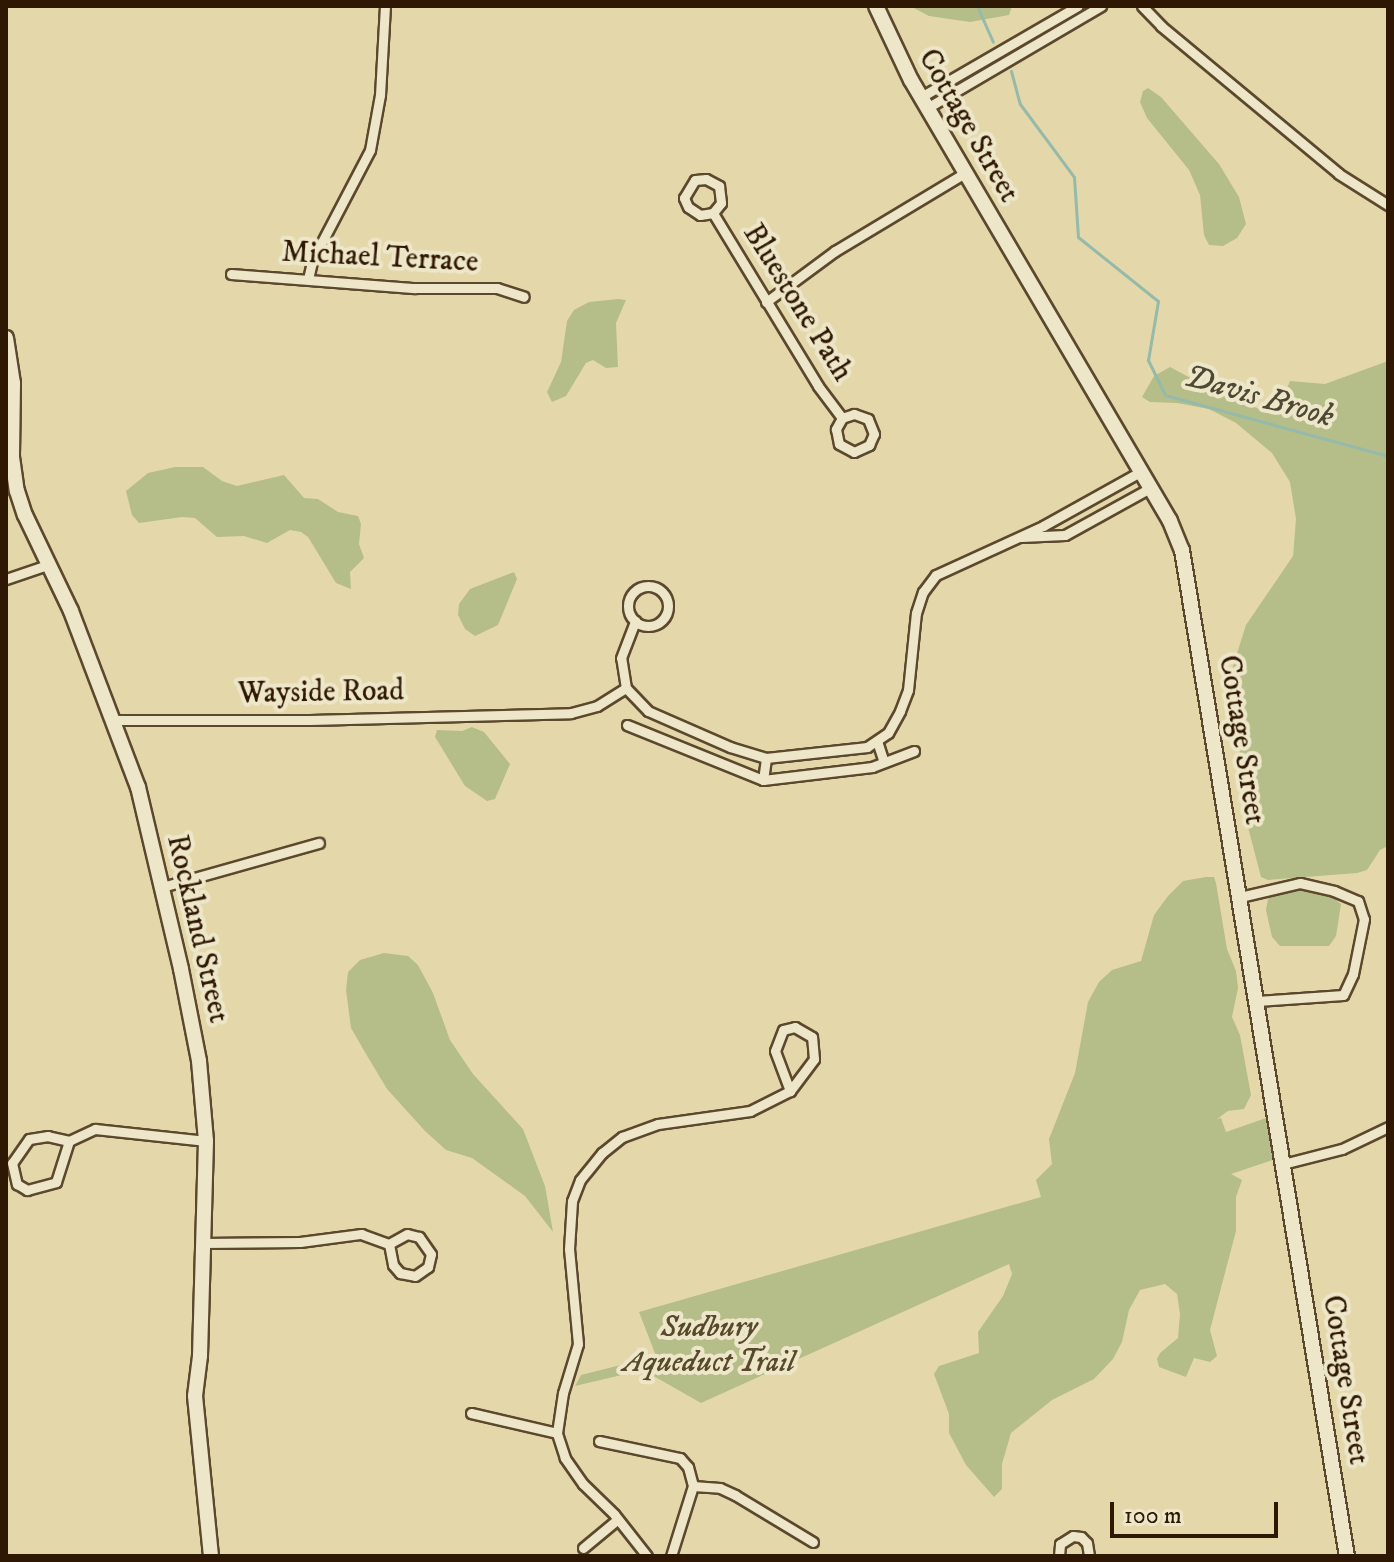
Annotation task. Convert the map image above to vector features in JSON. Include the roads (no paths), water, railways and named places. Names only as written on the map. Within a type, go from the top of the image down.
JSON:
[{"type":"street","points":[[308,279],[312,261],[370,150],[380,95],[385,6]]},
{"type":"street","name":"Cottage Street","points":[[876,6],[924,103],[1177,535],[1187,565],[1347,1556]]},
{"type":"street","points":[[924,103],[1078,6]]},
{"type":"street","points":[[924,103],[1101,6]]},
{"type":"street","points":[[1142,6],[1161,26],[1339,174],[1388,205]]},
{"type":"street","points":[[766,302],[835,251],[965,173]]},
{"type":"street","name":"Bluestone Path","points":[[706,179],[719,186],[721,203],[713,213],[700,215],[688,207],[684,198],[692,183],[706,179]]},
{"type":"street","name":"Bluestone Path","points":[[713,213],[818,386],[842,418]]},
{"type":"street","name":"Michael Terrace","points":[[231,274],[415,288],[497,288],[524,297]]},
{"type":"street","name":"Rockland Street","points":[[6,338],[13,471],[25,515],[50,564],[115,720],[138,787],[199,1061],[206,1141],[200,1356],[195,1396],[211,1556]]},
{"type":"street","name":"Bluestone Path","points":[[854,414],[868,419],[874,434],[869,445],[854,452],[839,444],[836,429],[842,418],[854,414]]},
{"type":"street","points":[[635,621],[646,626],[659,623],[667,613],[665,595],[654,587],[635,591],[629,602],[635,621],[621,658],[626,688],[648,711],[766,758],[867,747],[888,733],[908,690],[916,617],[923,592],[936,575],[1017,537],[1140,472]]},
{"type":"street","points":[[1017,537],[1065,535],[1150,488]]},
{"type":"street","points":[[6,579],[50,564]]},
{"type":"street","name":"Wayside Road","points":[[115,720],[310,720],[571,713],[597,706],[626,688]]},
{"type":"street","points":[[627,725],[679,749],[763,780],[821,775],[884,762],[914,751]]},
{"type":"street","points":[[679,749],[688,729]]},
{"type":"street","points":[[877,741],[884,762]]},
{"type":"street","points":[[763,780],[766,758]]},
{"type":"street","points":[[162,887],[319,843]]},
{"type":"street","points":[[1240,897],[1300,883],[1334,891],[1358,901],[1364,919],[1353,974],[1343,995],[1257,1001]]},
{"type":"street","points":[[647,1556],[618,1519],[583,1484],[565,1458],[557,1433],[563,1393],[578,1344],[568,1224],[580,1180],[602,1153],[622,1137],[658,1124],[750,1111],[790,1091],[814,1059],[812,1037],[795,1027],[783,1030],[775,1051],[790,1091]]},
{"type":"street","points":[[1283,1164],[1342,1149],[1388,1127]]},
{"type":"street","points":[[69,1141],[56,1182],[27,1190],[17,1184],[12,1163],[29,1139],[48,1136],[69,1141],[95,1129],[107,1128],[206,1141]]},
{"type":"street","points":[[203,1243],[300,1242],[361,1234],[389,1244],[407,1234],[419,1237],[431,1254],[428,1267],[415,1276],[400,1273],[393,1265],[389,1244]]},
{"type":"street","points":[[471,1413],[557,1433]]},
{"type":"street","points":[[599,1441],[680,1458],[688,1467],[693,1486],[671,1556]]},
{"type":"street","points":[[693,1486],[720,1488],[813,1542]]},
{"type":"street","points":[[583,1548],[618,1519]]},
{"type":"street","points":[[1059,1556],[1060,1544],[1073,1536],[1081,1537],[1087,1543],[1089,1556]]},
{"type":"waterway","name":"Davis Brook","points":[[977,6],[993,42]]},
{"type":"waterway","name":"Davis Brook","points":[[1011,71],[1020,104],[1074,177],[1078,237],[1158,301],[1148,360],[1165,395],[1388,456]]},
{"type":"park label","name":"Sudbury Aqueduct Trail","points":[[709,1345]]}]
